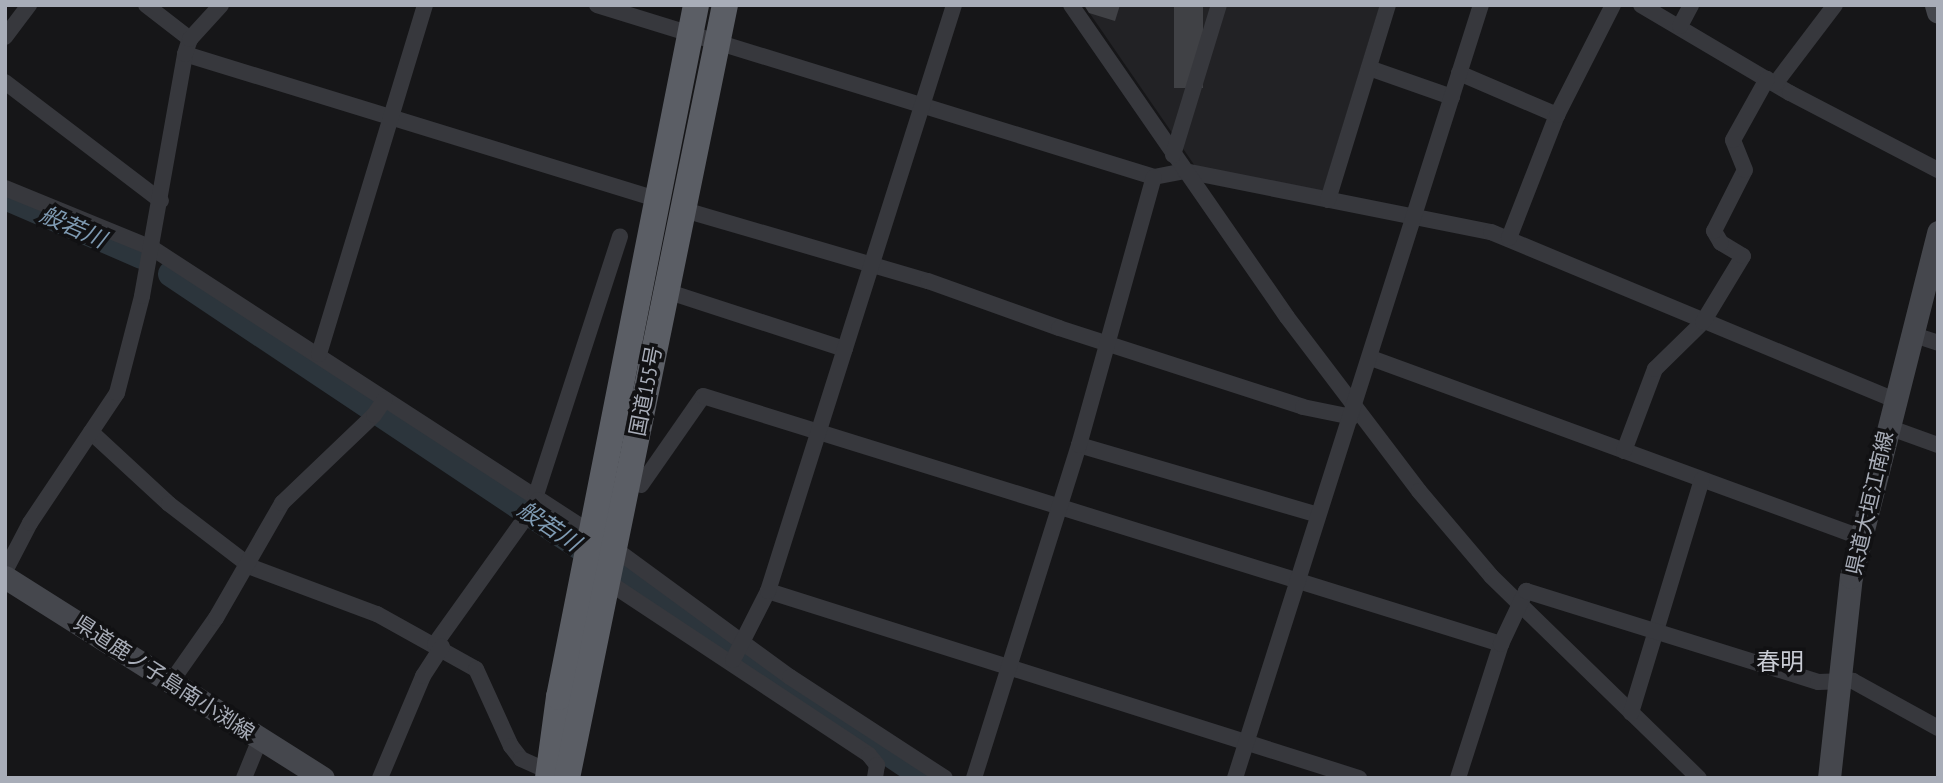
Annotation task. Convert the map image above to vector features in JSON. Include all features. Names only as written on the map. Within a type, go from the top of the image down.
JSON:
[{"type":"highway","name":"国道155号","points":[[600,558],[666,291],[670,205],[696,5]]},
{"type":"highway","name":"国道155号","points":[[554,776],[670,205],[718,43],[725,5]]},
{"type":"main road","points":[[1936,5],[1938,12]]},
{"type":"main road","name":"県道大垣江南線","points":[[1829,778],[1860,537],[1938,232]]},
{"type":"main road","name":"県道鹿ノ子島南小渕線","points":[[5,578],[324,778]]},
{"type":"street","points":[[5,37],[29,5]]},
{"type":"street","points":[[146,5],[187,46],[391,117],[871,266],[1303,407],[1354,412]]},
{"type":"street","points":[[5,571],[30,523],[117,393],[152,248],[187,46],[221,5]]},
{"type":"street","points":[[319,354],[425,5]]},
{"type":"street","points":[[597,5],[1154,177],[1185,171],[1509,239],[1894,400]]},
{"type":"street","points":[[739,651],[768,591],[954,5]]},
{"type":"street","points":[[1071,5],[1354,412],[1419,491],[1518,601],[1699,778]]},
{"type":"street","points":[[1173,155],[1219,5]]},
{"type":"street","points":[[1328,200],[1388,5]]},
{"type":"street","points":[[1235,778],[1296,581],[1354,412],[1481,5]]},
{"type":"street","points":[[1509,239],[1558,115],[1614,5]]},
{"type":"street","points":[[1641,5],[1771,81],[1938,170]]},
{"type":"street","points":[[1680,26],[1691,5]]},
{"type":"street","points":[[1624,451],[1655,369],[1703,322],[1743,256],[1721,243],[1714,231],[1745,170],[1733,140],[1771,81],[1835,5]]},
{"type":"street","points":[[1369,68],[1452,97]]},
{"type":"street","points":[[1459,73],[1558,115]]},
{"type":"street","points":[[5,82],[161,201]]},
{"type":"street","points":[[974,778],[1079,444],[1154,177]]},
{"type":"street","points":[[5,188],[152,248],[319,354],[381,405],[534,505],[600,558],[739,651],[790,677],[945,778]]},
{"type":"street","points":[[380,778],[439,645],[534,505],[620,236]]},
{"type":"street","points":[[666,291],[845,349]]},
{"type":"street","points":[[1911,334],[1938,344]]},
{"type":"street","points":[[1371,358],[1860,537]]},
{"type":"street","points":[[641,485],[703,396],[820,429],[1501,644]]},
{"type":"street","points":[[170,682],[282,503],[303,479],[381,405]]},
{"type":"street","points":[[1888,427],[1938,445]]},
{"type":"street","points":[[91,432],[169,504],[246,564],[377,614],[439,645],[476,669],[510,746],[521,759],[554,776]]},
{"type":"street","points":[[1079,444],[1318,515]]},
{"type":"street","points":[[1631,713],[1658,632],[1702,480]]},
{"type":"street","points":[[600,558],[674,597],[869,755],[877,765],[875,778]]},
{"type":"street","points":[[768,591],[1359,778]]},
{"type":"street","points":[[1458,778],[1501,644],[1518,601],[1525,591],[1818,682],[1839,684],[1853,681],[1938,728]]},
{"type":"street","points":[[244,778],[260,739]]},
{"type":"shaded area","points":[[1084,5],[1380,5],[1323,191],[1197,169]]},
{"type":"building","points":[[1084,5],[1120,5],[1115,21],[1089,13]]},
{"type":"building","points":[[1174,5],[1203,5],[1203,88],[1174,88]]},
{"type":"waterway","name":"般若川","points":[[5,197],[142,256]]},
{"type":"waterway","name":"般若川","points":[[171,274],[926,778]]},
{"type":"district","name":"春明","points":[[1780,662]]}]
